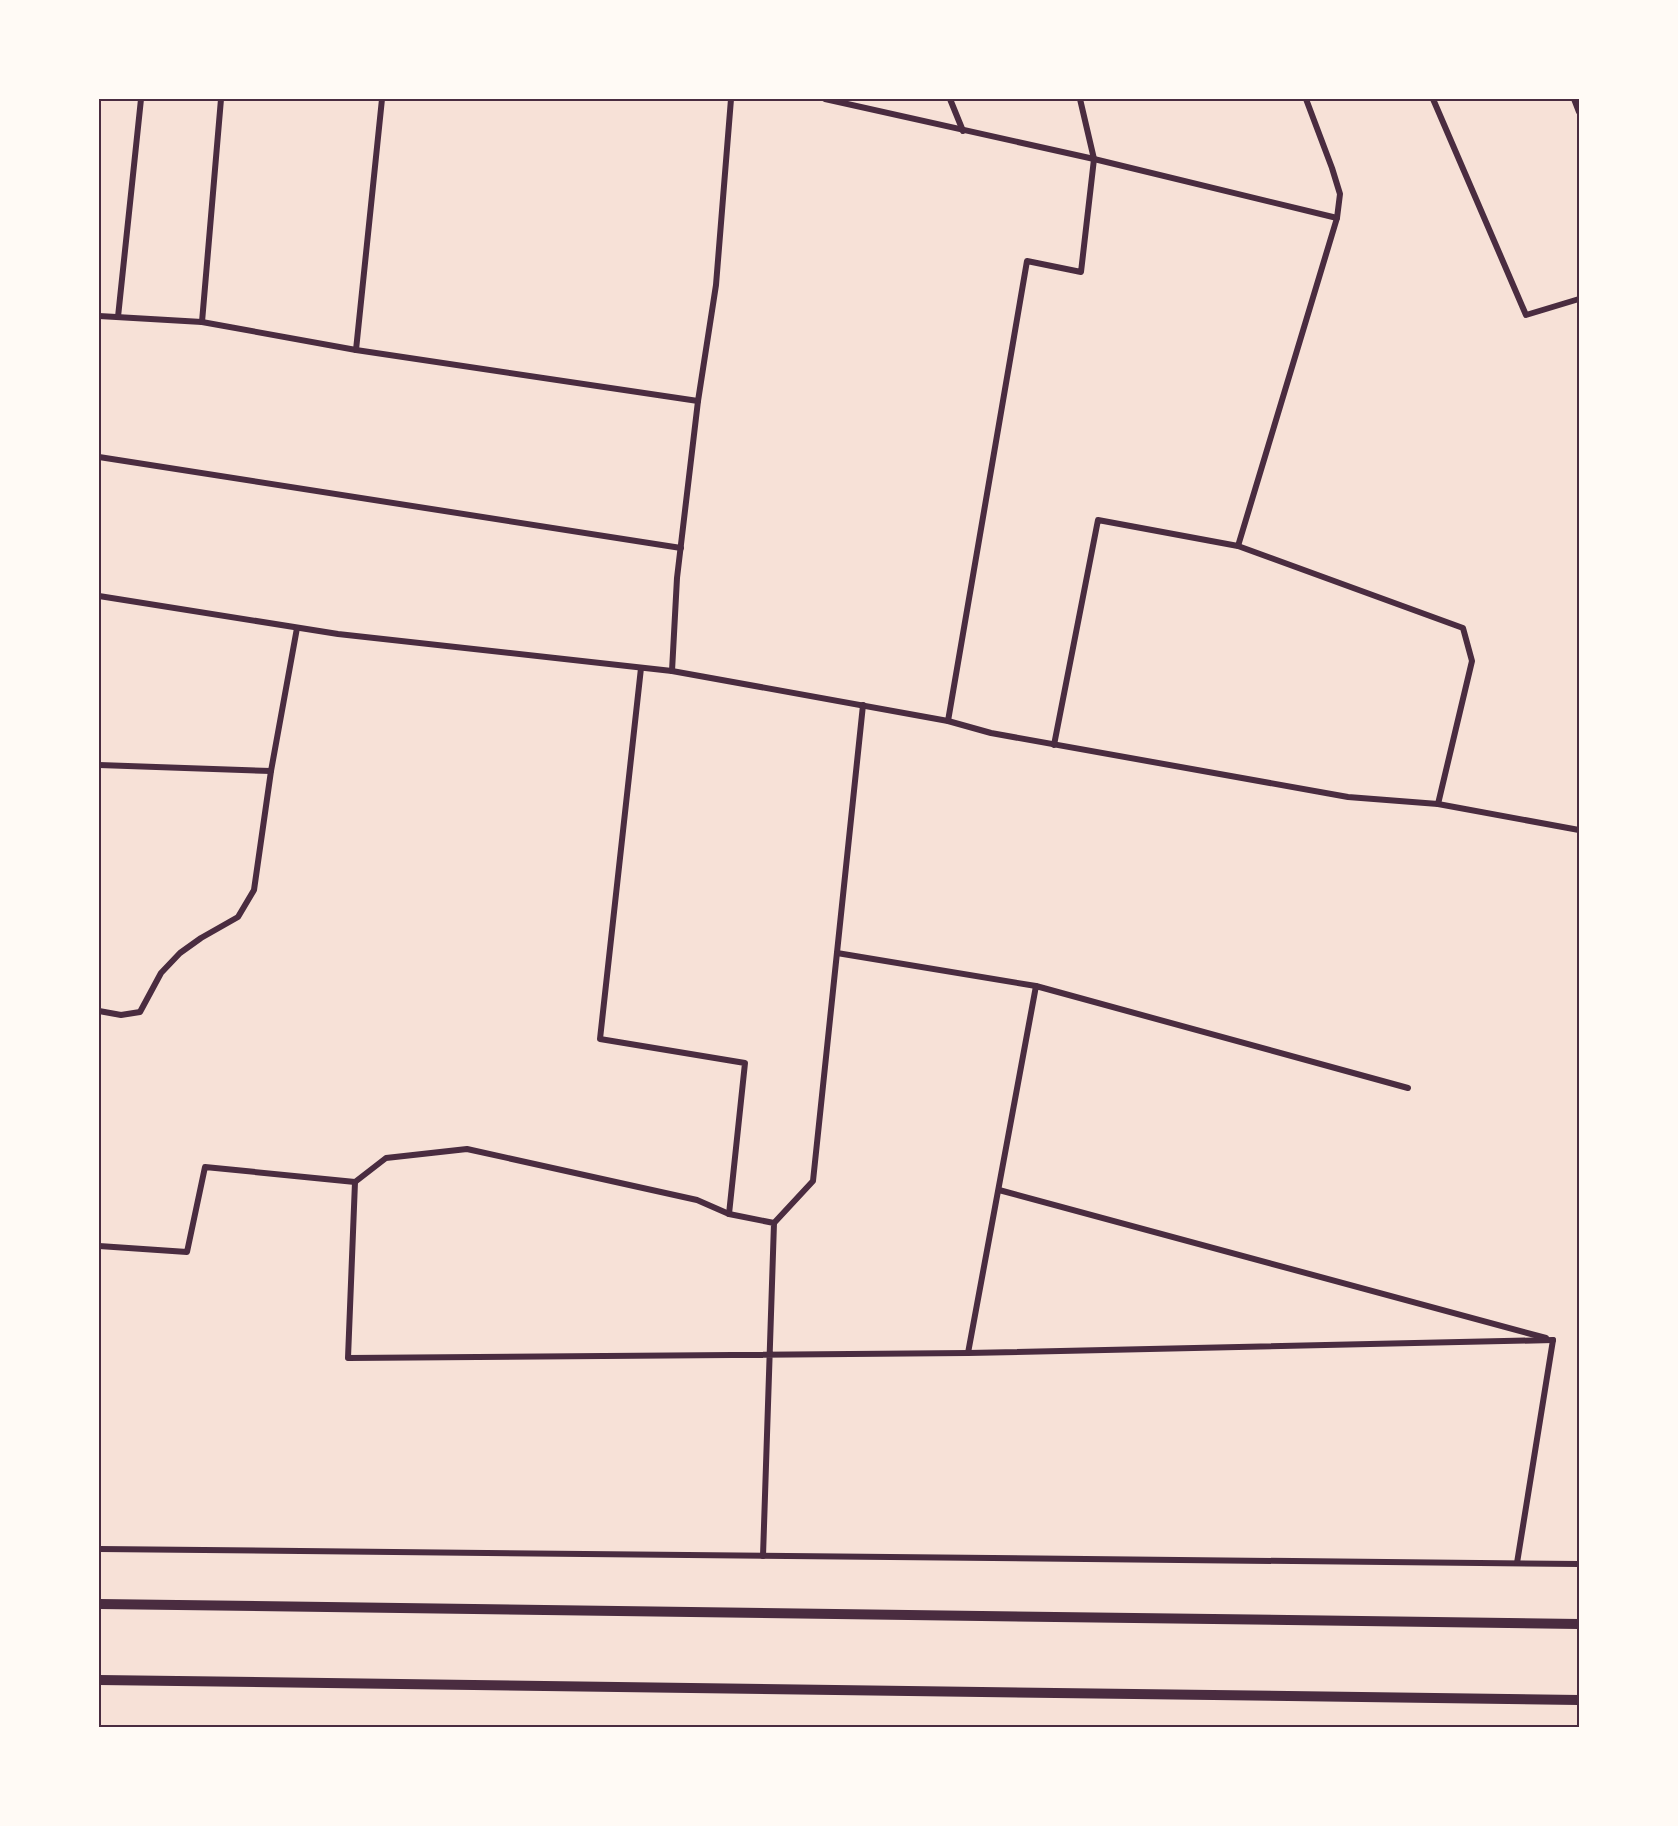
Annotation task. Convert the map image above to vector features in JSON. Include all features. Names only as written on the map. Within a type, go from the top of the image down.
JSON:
[{"type":"street","points":[[118,317],[141,99]]},
{"type":"street","points":[[202,322],[220,99]]},
{"type":"street","points":[[356,350],[382,99]]},
{"type":"street","points":[[672,671],[677,578],[698,401],[716,285],[731,99]]},
{"type":"street","points":[[825,99],[1094,159],[1337,218]]},
{"type":"street","points":[[950,99],[963,131]]},
{"type":"street","points":[[948,721],[1027,261],[1081,272],[1094,159],[1080,99]]},
{"type":"street","points":[[1238,546],[1337,218],[1340,194],[1306,99]]},
{"type":"street","points":[[1434,99],[1526,315],[1579,299]]},
{"type":"street","points":[[1574,99],[1579,112]]},
{"type":"street","points":[[99,316],[202,322],[356,350],[698,401]]},
{"type":"street","points":[[99,457],[681,548]]},
{"type":"street","points":[[1054,745],[1098,520],[1238,546],[1462,628],[1472,661],[1437,804]]},
{"type":"street","points":[[99,596],[338,634],[672,671],[948,721],[991,733],[1054,745],[1348,797],[1437,804],[1579,830]]},
{"type":"street","points":[[99,1011],[121,1015],[140,1012],[161,974],[180,953],[238,917],[254,890],[271,771],[297,628]]},
{"type":"street","points":[[641,668],[600,1039],[745,1063],[729,1214]]},
{"type":"street","points":[[763,1556],[774,1222],[813,1181],[863,705]]},
{"type":"street","points":[[99,765],[271,771]]},
{"type":"street","points":[[837,953],[1036,986],[1407,1088]]},
{"type":"street","points":[[968,1353],[1036,986]]},
{"type":"street","points":[[99,1246],[187,1252],[205,1167],[355,1182],[386,1158],[467,1149],[697,1200],[729,1214],[774,1222]]},
{"type":"street","points":[[355,1182],[348,1358],[968,1353],[1553,1340]]},
{"type":"street","points":[[999,1190],[1553,1340]]},
{"type":"street","points":[[1517,1563],[1553,1340]]},
{"type":"street","points":[[99,1549],[1579,1564]]},
{"type":"street","points":[[99,1604],[1579,1624]]},
{"type":"street","points":[[99,1680],[1579,1700]]}]
